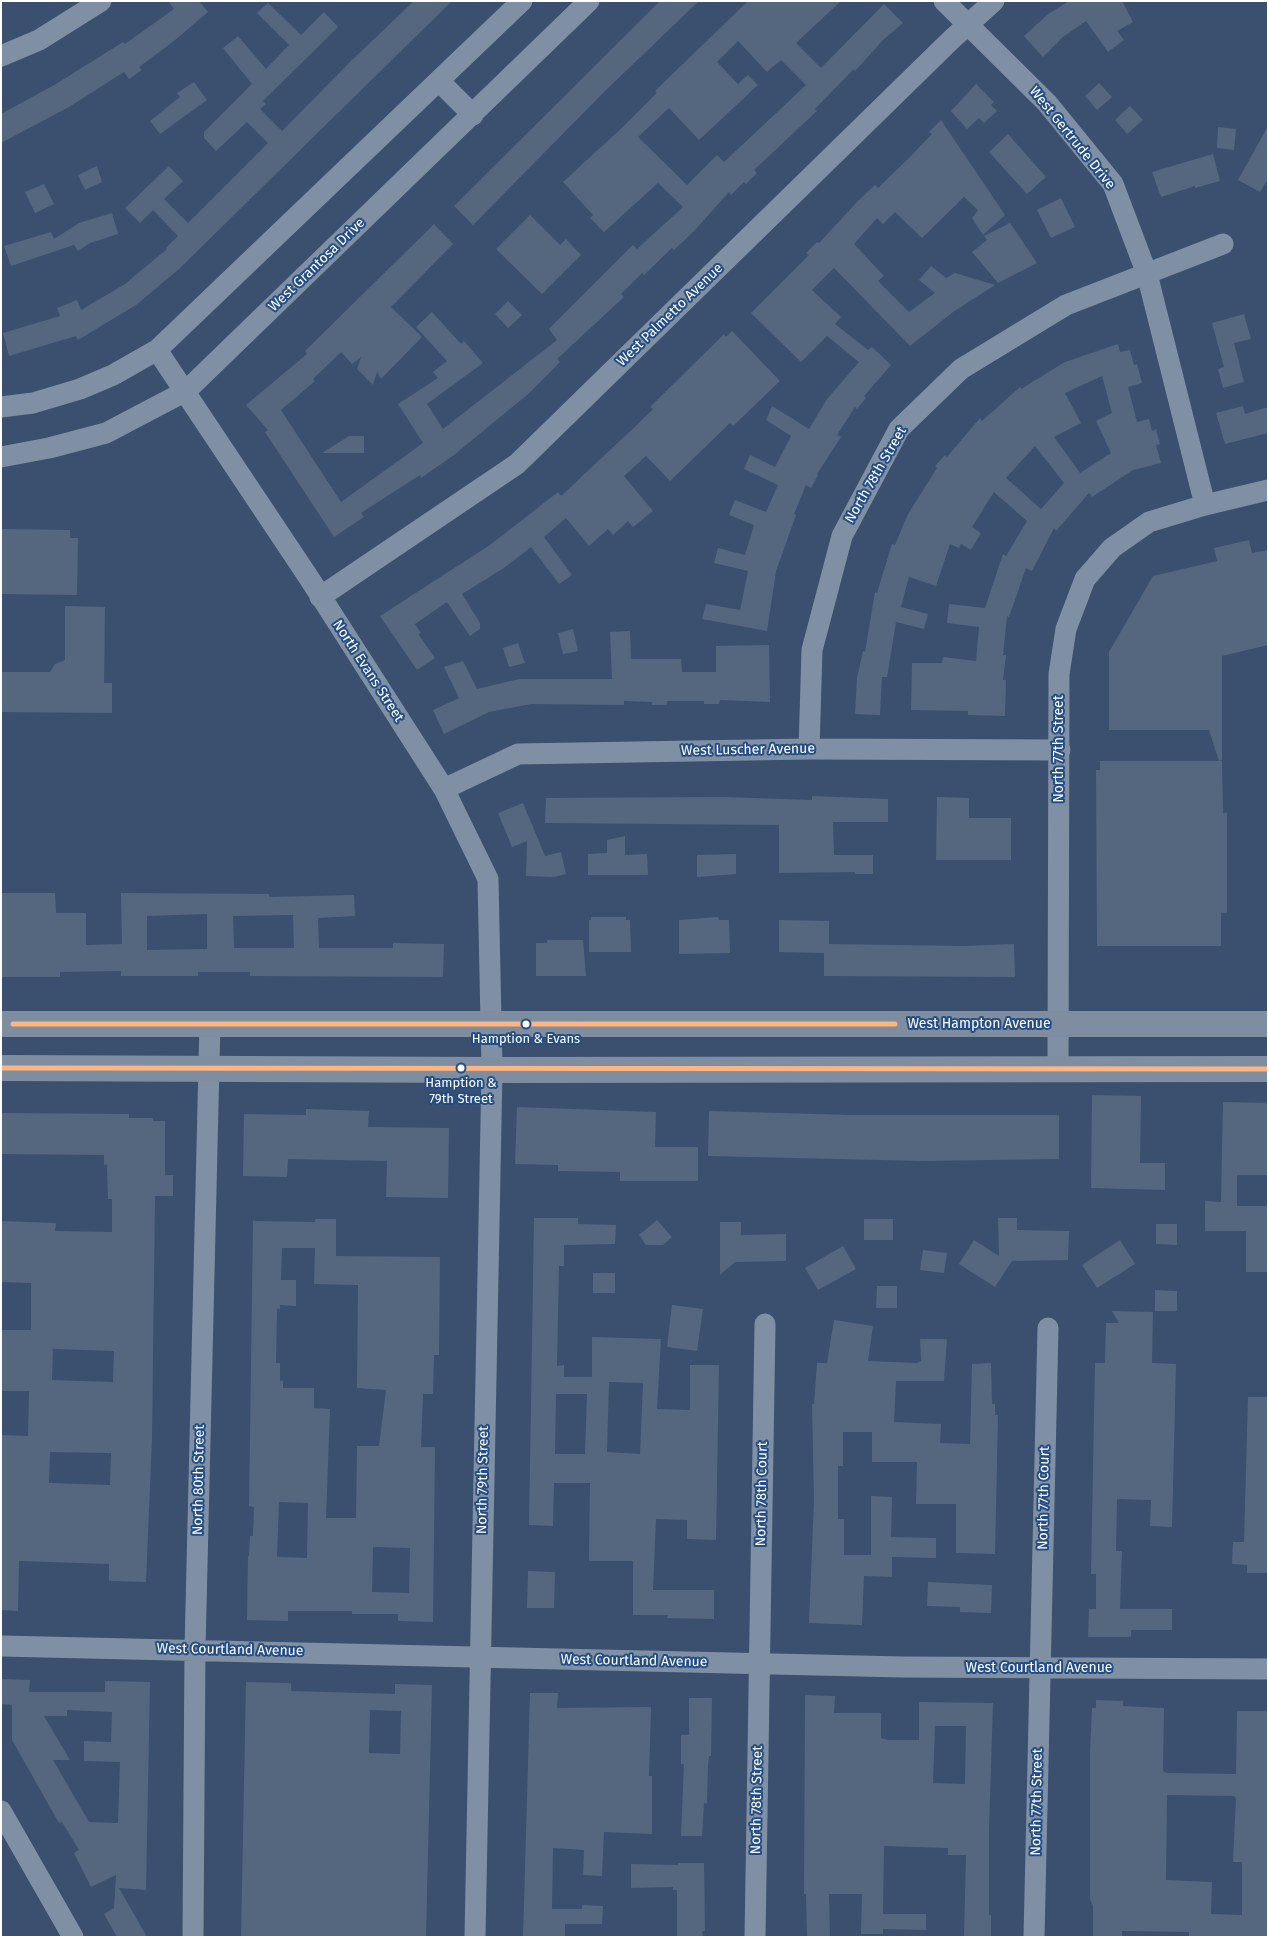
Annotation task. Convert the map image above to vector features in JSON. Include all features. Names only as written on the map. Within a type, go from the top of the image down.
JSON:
[{"type":"main road","name":"West Hampton Avenue","points":[[1,1024],[210,1022],[1268,1024]]},
{"type":"main road","points":[[1,1068],[492,1070],[1268,1069]]},
{"type":"street","points":[[1,56],[39,40],[101,1]]},
{"type":"street","points":[[1,407],[33,402],[80,389],[113,375],[157,350],[522,1]]},
{"type":"street","name":"West Grantosa Drive","points":[[1,457],[49,448],[106,433],[186,391],[589,1]]},
{"type":"street","name":"West Gertrude Drive","points":[[944,1],[1047,103],[1113,184],[1147,274],[1205,505]]},
{"type":"street","name":"West Palmetto Avenue","points":[[320,597],[517,464],[967,25],[994,1]]},
{"type":"street","points":[[439,81],[473,115]]},
{"type":"street","points":[[1147,274],[1223,244]]},
{"type":"street","name":"North 78th Street","points":[[808,749],[812,650],[842,536],[899,429],[961,369],[1066,305],[1147,274]]},
{"type":"street","name":"North Evans Street","points":[[157,350],[186,391],[444,789],[488,879],[490,1023]]},
{"type":"street","name":"North 77th Street","points":[[1058,1068],[1059,674],[1066,629],[1086,578],[1112,548],[1150,522],[1205,505],[1268,490]]},
{"type":"street","name":"West Luscher Avenue","points":[[444,789],[518,754],[808,749],[1060,750]]},
{"type":"street","name":"North 80th Street","points":[[193,1937],[194,1649],[210,1022]]},
{"type":"street","name":"North 79th Street","points":[[475,1937],[492,1070],[490,1023]]},
{"type":"street","name":"North 78th Court","points":[[759,1664],[765,1324]]},
{"type":"street","name":"North 77th Court","points":[[1040,1668],[1048,1328]]},
{"type":"street","name":"West Courtland Avenue","points":[[1,1646],[194,1649],[759,1664],[1268,1669]]},
{"type":"street","name":"North 78th Street","points":[[755,1937],[759,1664]]},
{"type":"street","name":"North 77th Street","points":[[1034,1937],[1040,1668]]},
{"type":"street","points":[[1,1811],[73,1937]]},
{"type":"building","points":[[168,1],[199,1],[208,12],[139,67],[142,70],[129,79],[124,72],[69,107],[1,143],[1,114],[56,84],[123,42],[125,44],[174,9]]},
{"type":"building","points":[[414,1],[452,1],[179,269],[136,305],[78,340],[76,336],[9,356],[3,333],[60,316],[57,308],[77,300],[81,310],[125,284],[167,249],[178,236],[153,210],[140,223],[125,208],[169,166],[183,181],[164,199],[188,223],[268,143],[247,122],[216,151],[204,138],[204,132],[252,84],[223,48],[238,36],[266,69],[289,45],[257,13],[268,3],[301,35],[324,12],[338,27],[263,101],[266,104],[260,109],[282,131]]},
{"type":"building","points":[[660,1],[699,1],[605,91],[473,225],[454,206]]},
{"type":"building","points":[[748,1],[841,1],[796,43],[821,68],[884,4],[903,23],[884,39],[855,71],[854,69],[815,109],[817,111],[754,170],[757,173],[746,184],[744,182],[731,195],[729,192],[674,250],[672,248],[644,275],[642,273],[621,294],[624,297],[557,359],[560,362],[527,395],[454,455],[421,478],[420,475],[361,513],[364,517],[334,537],[265,432],[268,430],[246,405],[307,354],[305,351],[434,224],[453,244],[391,307],[422,337],[381,379],[377,372],[373,385],[357,369],[361,357],[352,364],[341,352],[313,379],[315,381],[281,410],[341,502],[423,443],[398,404],[438,378],[433,372],[447,361],[416,327],[432,312],[461,344],[464,341],[483,363],[427,404],[443,429],[557,340],[549,329],[633,245],[637,249],[683,207],[658,183],[604,232],[590,218],[593,215],[563,182],[626,124],[657,93],[655,91]],"holes":[[[738,41],[767,72],[781,60],[806,85],[724,162],[717,155],[687,185],[638,137],[669,108],[699,140],[758,85],[748,75],[738,84],[717,62]]]},
{"type":"building","points":[[1069,1],[1122,1],[1133,22],[1117,31],[1124,40],[1108,52],[1086,21],[1063,37],[1043,57],[1024,36],[1047,15]]},
{"type":"building","points":[[194,82],[207,100],[160,134],[150,121],[180,97],[177,93]]},
{"type":"building","points":[[1099,83],[1112,97],[1097,110],[1085,96]]},
{"type":"building","points":[[976,84],[994,102],[991,105],[997,111],[984,123],[979,118],[967,129],[951,111]]},
{"type":"building","points":[[1130,106],[1143,120],[1127,134],[1115,120]]},
{"type":"building","points":[[941,120],[1005,215],[983,235],[972,218],[978,210],[964,197],[922,238],[895,212],[883,224],[877,218],[854,244],[884,276],[878,281],[909,312],[935,293],[919,280],[931,266],[946,278],[955,273],[995,285],[953,312],[910,346],[834,268],[812,290],[841,317],[835,324],[868,350],[872,347],[891,365],[864,396],[866,398],[857,409],[855,407],[837,435],[841,437],[817,474],[811,488],[806,485],[794,514],[796,515],[776,571],[767,631],[702,619],[706,604],[740,610],[748,571],[714,563],[718,548],[745,555],[754,525],[729,515],[735,500],[766,512],[778,485],[744,469],[750,455],[775,467],[791,436],[766,420],[772,406],[809,429],[827,399],[859,362],[827,336],[801,362],[751,313],[809,255],[806,253],[817,242],[819,243],[858,201],[875,185],[878,188],[910,157],[932,134],[929,132]]},
{"type":"building","points":[[1268,126],[1268,179],[1260,192],[1238,180]]},
{"type":"building","points":[[1218,127],[1236,129],[1234,150],[1217,148]]},
{"type":"building","points":[[1008,134],[1046,177],[1027,194],[989,152]]},
{"type":"building","points":[[1213,154],[1220,181],[1195,188],[1195,186],[1161,197],[1152,172]]},
{"type":"building","points":[[97,166],[102,182],[85,190],[78,175]]},
{"type":"building","points":[[44,184],[54,204],[35,213],[25,192]]},
{"type":"building","points":[[1061,198],[1075,227],[1051,238],[1037,210]]},
{"type":"building","points":[[112,213],[118,234],[90,243],[78,251],[74,245],[11,266],[4,246],[51,232],[54,239],[79,223]]},
{"type":"building","points":[[530,215],[560,245],[566,239],[581,255],[542,294],[496,249]]},
{"type":"building","points":[[1010,223],[1037,263],[998,283],[972,252],[987,240],[984,236]]},
{"type":"building","points":[[508,301],[522,315],[508,328],[495,314]]},
{"type":"building","points":[[1244,314],[1251,339],[1234,343],[1244,382],[1223,388],[1218,369],[1224,367],[1212,323]]},
{"type":"building","points":[[732,331],[780,381],[733,426],[730,423],[670,481],[646,456],[624,476],[653,511],[633,527],[628,521],[613,535],[608,529],[589,546],[566,518],[544,537],[572,575],[559,584],[531,547],[504,568],[462,594],[480,623],[480,629],[470,636],[447,602],[415,624],[421,633],[418,634],[435,658],[417,670],[380,616],[490,545],[558,492],[561,496],[640,422],[653,409],[650,407],[724,334],[726,337]]},
{"type":"building","points":[[1118,344],[1120,352],[1130,350],[1134,365],[1137,364],[1142,383],[1128,387],[1137,422],[1149,419],[1152,431],[1156,429],[1160,444],[1156,445],[1161,463],[1133,470],[1092,497],[1089,493],[1056,531],[1054,528],[1032,571],[1026,568],[1009,617],[1007,616],[1003,655],[1006,655],[1003,680],[1006,680],[1005,716],[968,715],[968,711],[911,710],[912,663],[942,663],[943,657],[976,661],[979,627],[947,623],[949,604],[985,608],[1003,554],[1006,556],[1027,521],[994,492],[972,527],[981,533],[971,550],[961,544],[959,548],[950,544],[936,586],[909,577],[901,607],[928,614],[924,629],[896,622],[887,677],[882,677],[880,715],[855,714],[857,678],[863,651],[865,652],[875,592],[877,593],[892,544],[895,545],[908,514],[937,468],[935,466],[945,455],[947,457],[980,418],[982,421],[1020,387],[1021,389],[1065,362]],"holes":[[[1102,376],[1112,413],[1096,421],[1111,453],[1080,473],[1054,437],[1081,423],[1065,393]],[[1035,446],[1064,483],[1041,509],[1006,478]]]},
{"type":"building","points":[[1243,406],[1245,414],[1268,407],[1268,433],[1225,444],[1216,413]]},
{"type":"building","points":[[349,436],[364,436],[364,453],[322,453]]},
{"type":"building","points":[[1,529],[70,530],[70,538],[78,538],[77,595],[1,594]]},
{"type":"building","points":[[1249,540],[1252,553],[1268,550],[1268,645],[1222,656],[1222,760],[1219,761],[1209,730],[1109,730],[1109,652],[1153,576],[1217,561],[1214,548]]},
{"type":"building","points":[[65,606],[105,607],[104,683],[112,683],[112,713],[1,712],[1,672],[50,672],[55,664],[65,660]]},
{"type":"building","points":[[573,629],[578,651],[563,654],[558,633]]},
{"type":"building","points":[[630,631],[631,659],[681,659],[682,672],[716,672],[716,646],[769,645],[770,702],[720,700],[719,704],[704,704],[704,701],[667,701],[667,705],[652,705],[652,702],[624,701],[624,705],[531,704],[489,712],[444,734],[433,710],[459,698],[444,667],[463,661],[477,689],[519,679],[612,679],[610,632]]},
{"type":"building","points":[[518,643],[525,663],[509,667],[503,648]]},
{"type":"building","points":[[1100,761],[1222,761],[1223,813],[1227,813],[1227,913],[1221,913],[1221,946],[1097,946],[1096,770],[1100,770]]},
{"type":"building","points":[[812,796],[888,799],[888,822],[833,822],[834,855],[873,855],[873,874],[855,874],[855,872],[779,873],[779,825],[545,823],[546,798],[723,797],[812,800]]},
{"type":"building","points":[[937,797],[969,798],[969,818],[1011,818],[1011,860],[936,860]]},
{"type":"building","points":[[523,803],[545,856],[561,852],[566,874],[554,877],[526,876],[527,841],[512,847],[498,813]]},
{"type":"building","points":[[625,836],[625,855],[647,854],[648,875],[588,875],[588,854],[607,853],[607,840]]},
{"type":"building","points":[[736,854],[736,874],[697,877],[697,855]]},
{"type":"building","points":[[1,893],[55,893],[56,913],[86,913],[86,945],[122,944],[121,893],[269,894],[269,897],[354,895],[355,916],[318,918],[319,948],[393,948],[393,943],[444,944],[443,977],[250,976],[250,972],[198,972],[198,976],[121,976],[121,971],[60,972],[60,977],[1,977]],"holes":[[[207,914],[207,949],[147,950],[147,916]],[[293,915],[294,948],[234,948],[233,916]]]},
{"type":"building","points":[[591,917],[626,917],[626,920],[630,920],[631,952],[589,952],[589,920],[591,920]]},
{"type":"building","points":[[718,917],[719,920],[729,920],[730,953],[679,954],[679,920]]},
{"type":"building","points":[[779,920],[829,921],[829,944],[963,946],[1014,944],[1015,977],[824,976],[824,953],[779,952]]},
{"type":"building","points":[[547,940],[583,940],[586,976],[536,976],[536,943],[547,943]]},
{"type":"building","points":[[1092,1095],[1141,1096],[1140,1163],[1165,1163],[1165,1190],[1091,1188]]},
{"type":"building","points":[[1223,1102],[1268,1103],[1268,1175],[1237,1175],[1237,1206],[1268,1206],[1268,1272],[1246,1272],[1246,1231],[1205,1231],[1205,1201],[1221,1202]]},
{"type":"building","points":[[517,1107],[656,1112],[655,1147],[698,1147],[698,1181],[620,1181],[620,1172],[558,1171],[558,1165],[515,1164]]},
{"type":"building","points":[[306,1109],[369,1111],[368,1127],[449,1128],[448,1198],[386,1197],[387,1161],[288,1159],[287,1177],[243,1176],[244,1114],[306,1115]]},
{"type":"building","points":[[709,1111],[852,1115],[1059,1115],[1059,1159],[922,1161],[708,1156]]},
{"type":"building","points":[[1,1113],[129,1114],[129,1118],[153,1118],[153,1121],[165,1121],[165,1175],[173,1175],[173,1196],[155,1196],[152,1439],[146,1582],[109,1581],[109,1564],[19,1561],[18,1611],[1,1610],[1,1435],[28,1436],[29,1391],[1,1391],[1,1330],[31,1330],[31,1283],[1,1282],[1,1221],[56,1223],[55,1231],[112,1232],[112,1199],[108,1199],[107,1165],[104,1165],[104,1155],[1,1154]],"holes":[[[53,1349],[114,1351],[113,1382],[52,1380]],[[50,1452],[111,1453],[110,1485],[49,1483]]]},
{"type":"building","points":[[534,1218],[578,1218],[578,1224],[616,1225],[615,1244],[564,1245],[564,1266],[559,1266],[557,1366],[564,1365],[564,1377],[592,1377],[592,1337],[661,1339],[657,1409],[690,1410],[690,1365],[719,1365],[716,1540],[687,1539],[687,1520],[656,1519],[653,1590],[714,1590],[714,1619],[667,1618],[668,1615],[633,1615],[633,1561],[589,1561],[590,1483],[554,1483],[553,1526],[529,1525]],"holes":[[[609,1382],[643,1383],[640,1454],[607,1452]],[[556,1394],[587,1394],[585,1454],[555,1454]]]},
{"type":"building","points":[[998,1218],[1017,1218],[1017,1230],[1069,1231],[1068,1260],[1012,1261],[995,1287],[959,1264],[974,1240],[999,1256]]},
{"type":"building","points":[[315,1219],[336,1219],[336,1256],[440,1257],[439,1355],[434,1355],[433,1394],[423,1394],[421,1447],[435,1447],[433,1622],[398,1621],[398,1614],[352,1614],[352,1611],[288,1611],[288,1621],[247,1620],[248,1556],[250,1536],[253,1536],[254,1507],[249,1506],[253,1221],[315,1222]],"holes":[[[282,1248],[315,1248],[314,1284],[358,1285],[357,1388],[386,1390],[379,1446],[357,1446],[356,1518],[326,1518],[330,1409],[314,1408],[314,1388],[283,1388],[283,1381],[280,1381],[280,1363],[276,1363],[277,1309],[280,1309],[280,1305],[296,1306],[296,1280],[281,1280]],[[279,1502],[308,1503],[307,1558],[277,1557]],[[373,1547],[410,1548],[409,1593],[372,1592]]]},
{"type":"building","points":[[864,1219],[893,1219],[893,1240],[864,1240]]},
{"type":"building","points":[[657,1220],[672,1237],[663,1245],[646,1245],[639,1235]]},
{"type":"building","points":[[720,1222],[741,1222],[741,1235],[786,1234],[786,1261],[735,1262],[720,1275]]},
{"type":"building","points":[[1156,1224],[1177,1224],[1177,1245],[1156,1244]]},
{"type":"building","points":[[1120,1240],[1135,1264],[1097,1288],[1082,1265]]},
{"type":"building","points":[[843,1246],[856,1269],[818,1290],[805,1268]]},
{"type":"building","points":[[923,1250],[947,1253],[944,1273],[920,1270]]},
{"type":"building","points":[[593,1273],[615,1273],[615,1293],[593,1293]]},
{"type":"building","points":[[877,1286],[897,1286],[897,1308],[876,1308]]},
{"type":"building","points":[[1155,1290],[1177,1291],[1177,1311],[1155,1311]]},
{"type":"building","points":[[672,1305],[703,1309],[697,1351],[667,1347]]},
{"type":"building","points":[[1112,1311],[1153,1312],[1152,1363],[1176,1364],[1172,1527],[1150,1526],[1151,1500],[1117,1499],[1116,1551],[1122,1551],[1120,1609],[1172,1609],[1172,1630],[1131,1630],[1131,1637],[1088,1637],[1089,1609],[1096,1609],[1096,1574],[1091,1574],[1095,1363],[1105,1363],[1106,1323],[1119,1323]]},
{"type":"building","points":[[834,1320],[873,1326],[868,1361],[917,1363],[921,1361],[920,1339],[947,1339],[944,1381],[896,1381],[894,1422],[941,1424],[940,1443],[970,1444],[972,1364],[991,1363],[992,1404],[995,1404],[995,1415],[998,1415],[995,1554],[956,1553],[956,1504],[916,1504],[917,1462],[872,1462],[872,1432],[843,1432],[843,1466],[838,1466],[838,1519],[844,1519],[844,1555],[871,1555],[871,1496],[892,1497],[891,1537],[936,1538],[936,1558],[892,1557],[892,1577],[864,1576],[862,1625],[809,1623],[814,1500],[812,1404],[814,1404],[817,1363],[827,1363]]},
{"type":"building","points":[[1248,1397],[1268,1397],[1268,1573],[1247,1573],[1247,1565],[1232,1564],[1233,1542],[1244,1542]]},
{"type":"building","points":[[528,1571],[555,1572],[554,1608],[527,1608]]},
{"type":"building","points":[[928,1582],[992,1585],[991,1613],[960,1612],[960,1607],[927,1606]]},
{"type":"building","points":[[1,1679],[30,1680],[29,1692],[105,1692],[105,1681],[150,1682],[146,1890],[119,1888],[147,1937],[117,1937],[104,1914],[114,1908],[116,1875],[91,1887],[74,1853],[79,1850],[62,1822],[59,1823],[12,1740],[12,1705],[1,1704]],"holes":[[[67,1710],[112,1712],[111,1742],[84,1741],[84,1761],[120,1762],[118,1823],[89,1822],[53,1760],[70,1760],[44,1716],[67,1716]]]},
{"type":"building","points":[[246,1682],[291,1683],[291,1691],[395,1694],[395,1684],[432,1685],[426,1937],[241,1937]],"holes":[[[370,1710],[401,1711],[400,1754],[369,1753]]]},
{"type":"building","points":[[530,1693],[558,1693],[557,1708],[651,1707],[649,1776],[652,1776],[652,1834],[604,1832],[602,1876],[583,1875],[584,1850],[553,1848],[552,1909],[582,1909],[582,1905],[603,1906],[602,1924],[565,1924],[565,1937],[523,1937]]},
{"type":"building","points":[[805,1695],[835,1696],[834,1713],[881,1713],[881,1738],[888,1740],[919,1740],[919,1702],[993,1703],[989,1830],[989,1915],[991,1915],[991,1937],[964,1937],[966,1855],[948,1855],[948,1848],[884,1846],[883,1914],[926,1914],[926,1930],[883,1929],[883,1934],[861,1934],[862,1894],[829,1894],[830,1937],[807,1937],[806,1894],[804,1894]],"holes":[[[935,1726],[966,1726],[965,1784],[933,1783]]]},
{"type":"building","points":[[689,1698],[712,1698],[711,1756],[709,1756],[707,1803],[704,1803],[702,1836],[681,1836],[684,1764],[681,1764],[681,1735],[689,1735]]},
{"type":"building","points":[[1096,1700],[1123,1701],[1123,1706],[1164,1708],[1163,1771],[1167,1773],[1236,1774],[1237,1711],[1268,1711],[1267,1937],[1189,1937],[1189,1932],[1122,1931],[1122,1937],[1093,1937],[1093,1906],[1090,1899],[1090,1752],[1092,1708],[1096,1708]],"holes":[[[1167,1795],[1234,1796],[1236,1798],[1233,1862],[1242,1862],[1242,1915],[1211,1914],[1212,1882],[1166,1880]]]},
{"type":"building","points":[[678,1863],[704,1863],[705,1931],[702,1931],[703,1937],[677,1937],[677,1890],[673,1890],[673,1887],[631,1888],[631,1864],[678,1865]]},
{"type":"transit line","points":[[13,1024],[895,1024]]},
{"type":"transit line","points":[[1,1068],[1268,1069]]},
{"type":"place","name":"Hamption & Evans","points":[[526,1024]]},
{"type":"place","name":"Hamption & 79th Street","points":[[461,1068]]}]
